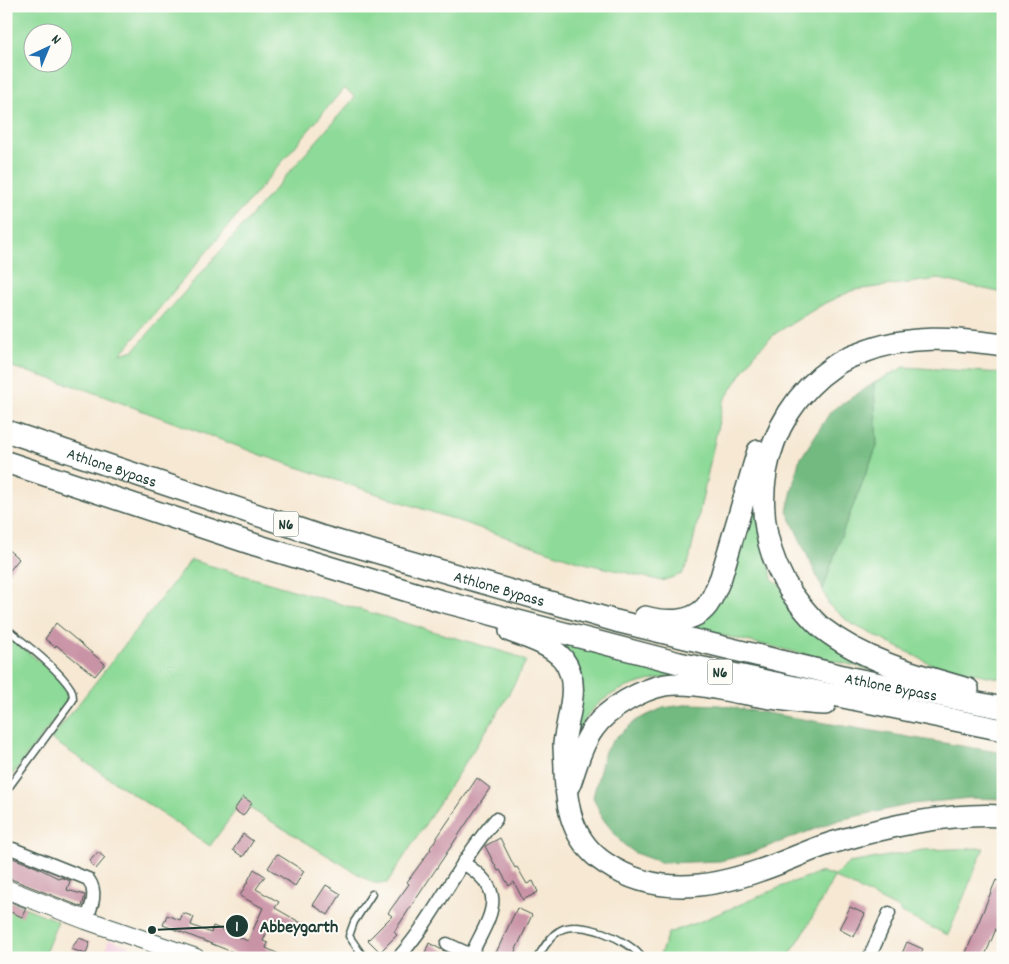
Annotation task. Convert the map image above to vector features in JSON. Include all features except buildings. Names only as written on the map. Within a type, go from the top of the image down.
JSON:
[{"type":"highway","points":[[568,607],[610,609],[658,620],[680,620],[695,615],[704,609],[721,577],[765,432],[774,412],[796,382],[820,360],[848,344],[897,328],[934,325],[970,326],[1003,331]]},
{"type":"highway","points":[[1003,346],[950,338],[924,338],[876,346],[835,365],[815,381],[796,401],[783,424],[771,447],[765,471],[763,501],[770,550],[782,578],[802,607],[822,627],[846,644],[873,658],[902,669],[1003,699]]},
{"type":"highway","name":"Athlone Bypass","points":[[6,431],[320,536],[616,622],[841,676],[1003,708]]},
{"type":"highway","name":"Athlone Bypass","points":[[6,462],[256,545],[441,601],[679,663],[1003,730]]},
{"type":"highway","points":[[441,601],[535,641],[554,651],[564,660],[570,673],[573,697],[564,745],[566,799],[578,835],[604,862],[624,874],[645,882],[665,886],[691,886],[723,881],[760,870],[832,842],[881,829],[941,818],[1003,816]]},
{"type":"highway","points":[[566,799],[579,758],[594,728],[607,714],[627,700],[664,685],[687,685],[802,703],[899,708]]},
{"type":"main road","points":[[6,889],[86,920],[196,958]]},
{"type":"street","points":[[398,958],[416,936],[477,841],[496,819]]},
{"type":"street","points":[[13,849],[88,878],[94,892],[86,920]]},
{"type":"street","points":[[448,944],[470,956],[492,914],[494,898],[492,893],[478,874],[463,863]]},
{"type":"street","points":[[869,958],[890,913]]},
{"type":"lane","points":[[6,628],[64,680],[73,694],[73,700],[6,791]]},
{"type":"lane","points":[[364,958],[349,936],[354,922],[372,894]]},
{"type":"lane","points":[[537,958],[559,931],[573,927],[589,928],[619,940],[638,951],[642,958]]},
{"type":"shaded area","points":[[109,939],[162,958],[102,958]]},
{"type":"green space","points":[[6,6],[1003,6],[1003,293],[939,279],[854,290],[825,303],[776,333],[756,352],[723,402],[689,561],[682,574],[662,581],[584,563],[264,456],[84,389],[6,365]],"holes":[[[344,88],[355,97],[134,350],[121,354]]]},
{"type":"green space","points":[[904,367],[1003,373],[1003,679],[933,665],[850,623],[829,605],[823,590],[839,541],[877,446],[874,383]]},
{"type":"green space","points":[[874,383],[877,446],[839,541],[823,590],[787,511],[799,461],[831,411]]},
{"type":"green space","points":[[757,471],[772,579],[887,673],[685,627],[695,620]]},
{"type":"green space","points":[[191,560],[514,655],[526,661],[504,703],[387,883],[373,883],[241,803],[210,846],[51,739]]},
{"type":"green space","points":[[6,636],[53,673],[65,690],[67,703],[6,783]]},
{"type":"green space","points":[[558,643],[685,674],[635,684],[612,694],[592,710],[573,740]]},
{"type":"green space","points":[[691,704],[719,705],[1003,753],[1003,799],[970,798],[912,804],[839,820],[748,854],[720,861],[662,863],[635,853],[622,843],[603,819],[593,797],[605,751],[615,738],[637,720],[663,708]]},
{"type":"green space","points":[[984,848],[948,935],[901,913],[899,909],[834,877],[788,958],[659,958],[668,933],[699,922],[790,883],[822,872],[834,876],[849,863],[923,850]]},
{"type":"green space","points":[[7,900],[58,921],[43,958],[6,958]]},
{"type":"place","name":"Abbeygarth","points":[[152,930]]}]
